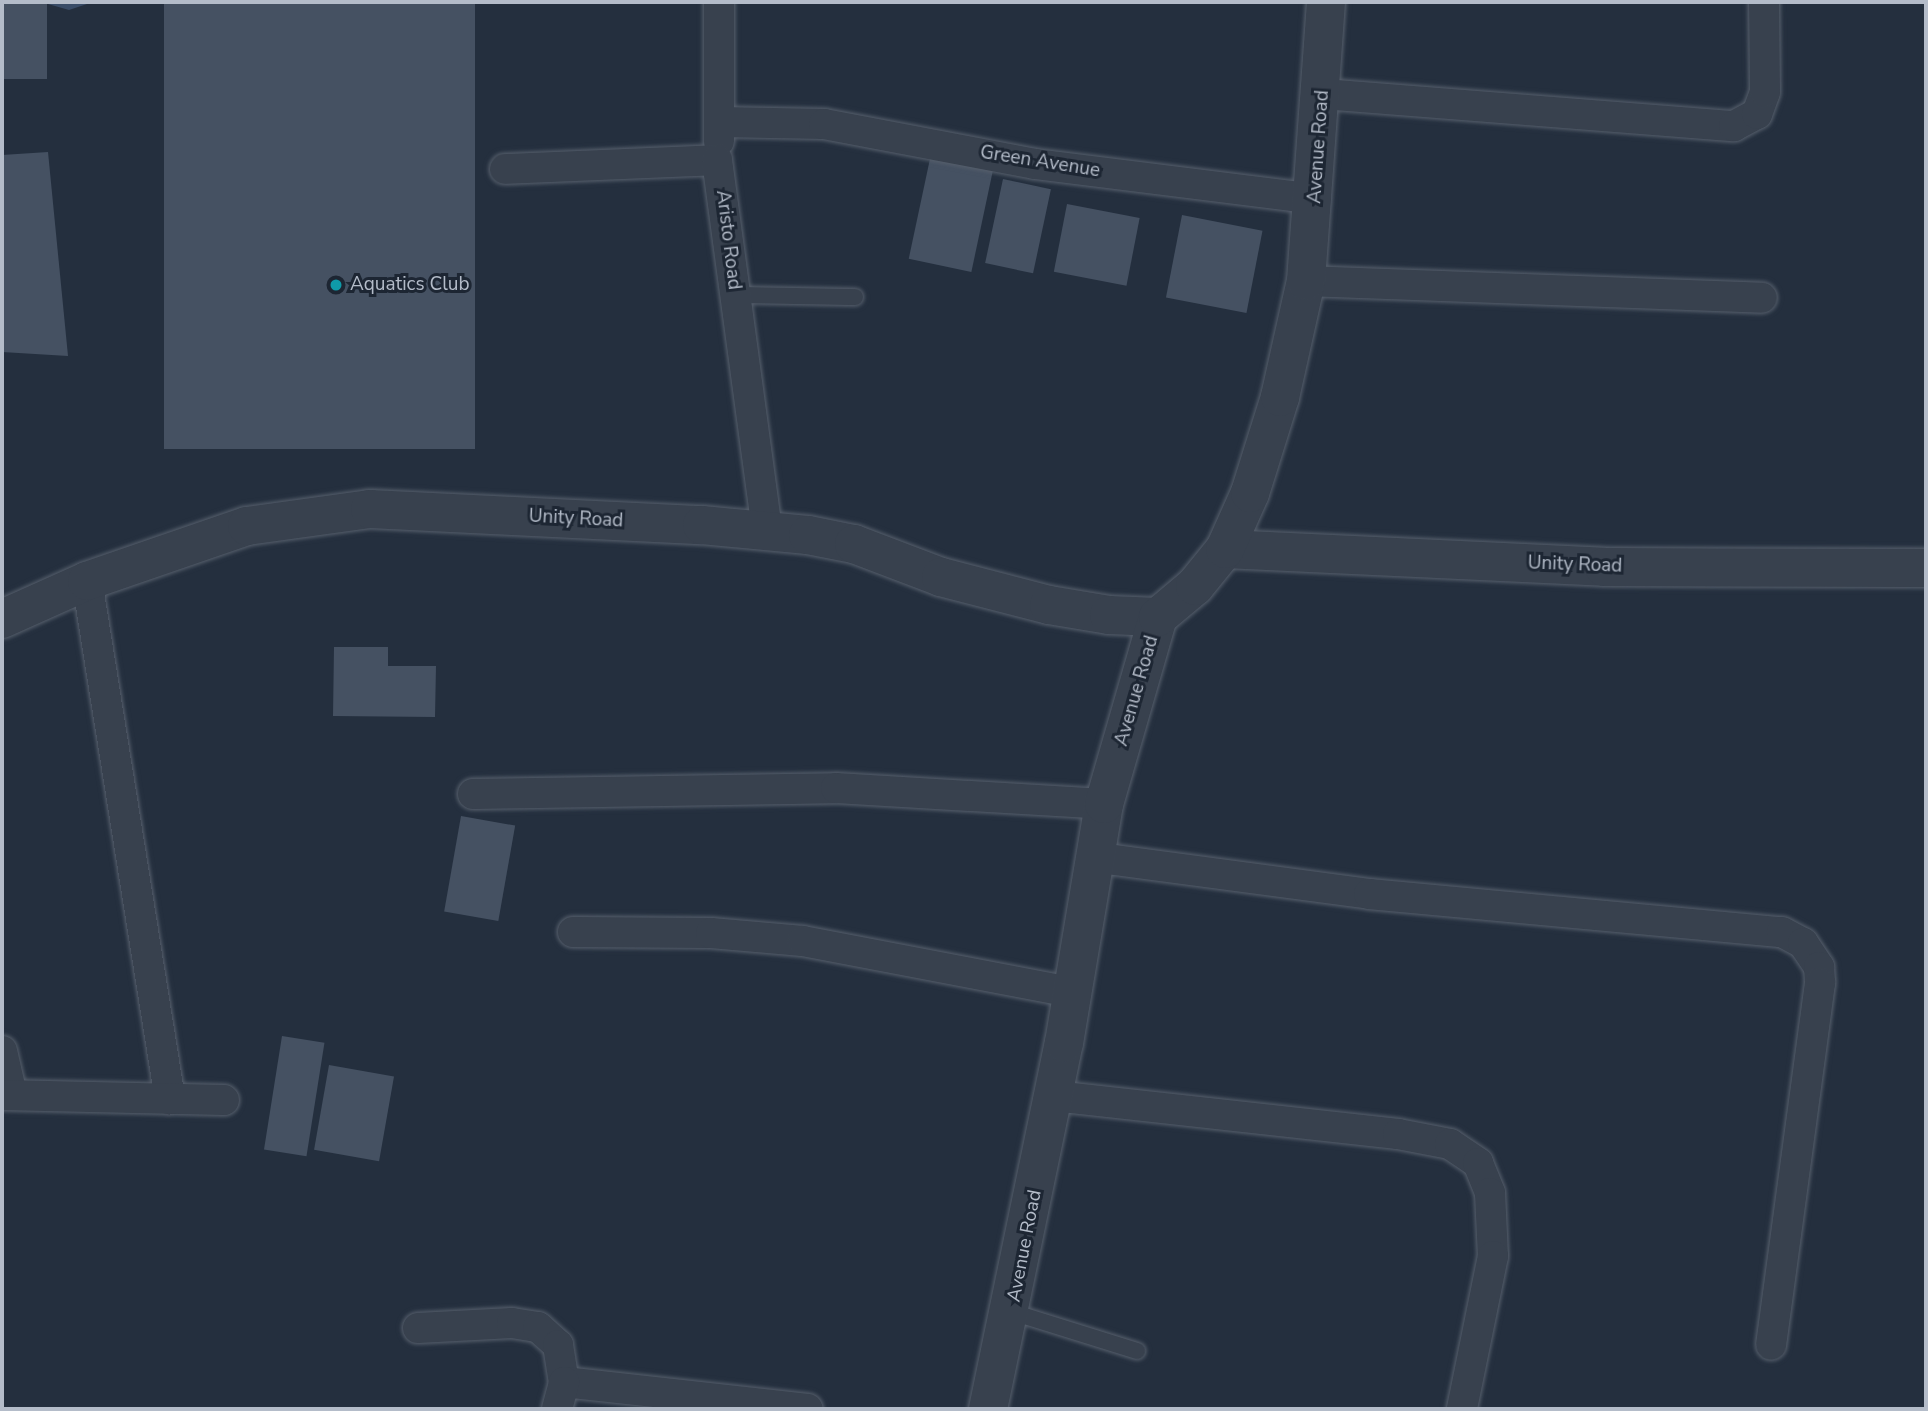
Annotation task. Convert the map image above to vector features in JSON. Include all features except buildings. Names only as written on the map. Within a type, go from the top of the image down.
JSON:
[{"type":"street","name":"Aristo Road","points":[[719,2],[720,122],[717,160],[767,530]]},
{"type":"street","name":"Avenue Road","points":[[988,1409],[1012,1312],[1054,1096],[1104,804],[1158,617],[1195,586],[1225,549],[1250,492],[1280,397],[1306,281],[1316,198],[1326,2]]},
{"type":"street","points":[[1323,94],[1734,126],[1757,114],[1765,92],[1764,2]]},
{"type":"street","name":"Green Avenue","points":[[720,122],[824,124],[1035,164],[1316,198]]},
{"type":"street","points":[[505,169],[717,160]]},
{"type":"street","points":[[1306,281],[1762,298]]},
{"type":"street","name":"Unity Road","points":[[2,619],[87,581],[247,526],[369,509],[767,530],[854,544],[941,577],[1049,605],[1110,615],[1158,617]]},
{"type":"street","name":"Unity Road","points":[[1225,549],[1604,567],[1926,568]]},
{"type":"street","points":[[87,581],[170,1099]]},
{"type":"street","points":[[473,794],[836,788],[1104,804]]},
{"type":"street","points":[[1093,857],[1369,894],[1782,932],[1803,943],[1819,967],[1820,983],[1771,1345]]},
{"type":"street","points":[[573,932],[711,933],[803,941],[1070,992]]},
{"type":"street","points":[[2,1051],[7,1095],[224,1100]]},
{"type":"street","points":[[1054,1096],[1398,1134],[1450,1144],[1478,1163],[1490,1193],[1493,1256],[1462,1409]]},
{"type":"street","points":[[418,1328],[512,1323],[538,1327],[558,1345],[561,1396],[808,1409]]},
{"type":"street","points":[[977,1409],[988,1409]]},
{"type":"lane","points":[[735,295],[855,297]]},
{"type":"lane","points":[[1012,1312],[1137,1350]]},
{"type":"water","points":[[41,2],[93,2],[69,10]]},
{"type":"place","name":"Aquatics Club","points":[[336,285]]}]
